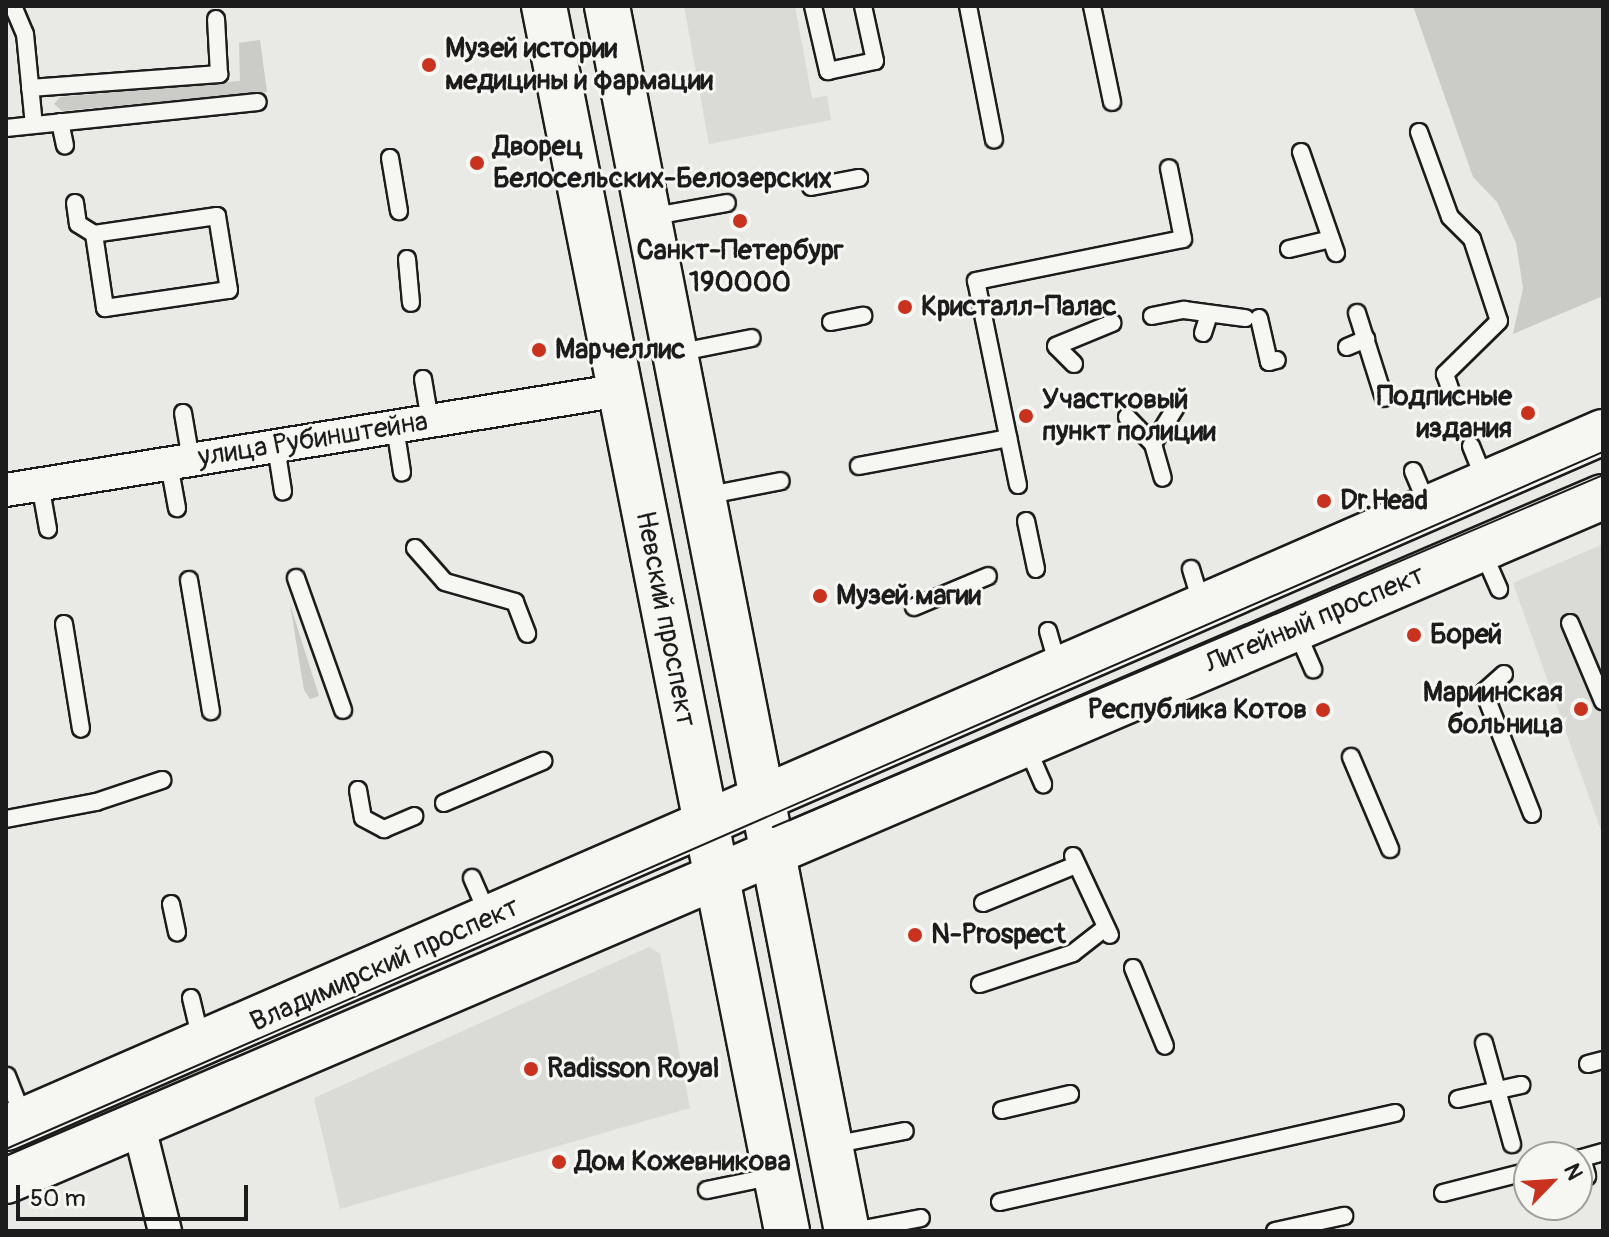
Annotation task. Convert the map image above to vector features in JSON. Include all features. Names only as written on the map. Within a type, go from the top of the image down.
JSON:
[{"type":"main road","name":"Невский проспект","points":[[544,6],[787,1231]]},
{"type":"main road","points":[[607,6],[830,1145],[850,1231]]},
{"type":"main road","name":"Литейный проспект","points":[[761,797],[1053,649],[1478,464],[1603,432]]},
{"type":"main road","name":"Литейный проспект","points":[[718,876],[1603,497]]},
{"type":"main road","name":"Владимирский проспект","points":[[15,1124],[203,1046],[761,797]]},
{"type":"main road","name":"Владимирский проспект","points":[[6,1181],[139,1127],[718,876]]},
{"type":"street","name":"улица Рубинштейна","points":[[6,490],[621,390]]},
{"type":"street","points":[[139,1127],[165,1231]]},
{"type":"lane","points":[[13,6],[25,34],[34,125]]},
{"type":"lane","points":[[813,6],[828,71],[875,61],[863,6]]},
{"type":"lane","points":[[968,6],[994,140]]},
{"type":"lane","points":[[1092,6],[1112,102]]},
{"type":"lane","points":[[30,88],[219,74],[216,19]]},
{"type":"lane","points":[[6,128],[258,102]]},
{"type":"lane","points":[[60,122],[65,145]]},
{"type":"lane","points":[[1419,132],[1450,217],[1472,239],[1499,321],[1445,374],[1451,391]]},
{"type":"lane","points":[[1289,249],[1333,246],[1301,152]]},
{"type":"lane","points":[[390,158],[399,211]]},
{"type":"lane","points":[[1018,485],[976,281],[1183,239],[1169,168]]},
{"type":"lane","points":[[811,187],[859,178]]},
{"type":"lane","points":[[75,203],[78,224],[94,234],[217,216],[229,290],[105,308],[94,234]]},
{"type":"lane","points":[[648,217],[727,203]]},
{"type":"lane","points":[[407,259],[411,303]]},
{"type":"lane","points":[[165,299],[168,317]]},
{"type":"lane","points":[[1152,316],[1184,310],[1252,318],[1269,362],[1277,360]]},
{"type":"lane","points":[[1357,313],[1384,398]]},
{"type":"lane","points":[[1203,333],[1209,314]]},
{"type":"lane","points":[[831,322],[863,316]]},
{"type":"lane","points":[[1074,364],[1056,346],[1112,323]]},
{"type":"lane","points":[[675,353],[752,338]]},
{"type":"lane","points":[[1347,347],[1366,339]]},
{"type":"lane","points":[[423,379],[430,421]]},
{"type":"lane","points":[[1153,444],[1179,402]]},
{"type":"lane","points":[[177,508],[183,413]]},
{"type":"lane","points":[[1127,417],[1153,444],[1163,478]]},
{"type":"lane","points":[[395,427],[402,472]]},
{"type":"lane","points":[[859,466],[1008,438]]},
{"type":"lane","points":[[276,447],[283,491]]},
{"type":"lane","points":[[703,496],[781,481]]},
{"type":"lane","points":[[40,484],[48,529]]},
{"type":"lane","points":[[1026,521],[1030,563]]},
{"type":"lane","points":[[415,548],[445,582],[515,602],[527,634]]},
{"type":"lane","points":[[1481,549],[1499,589]]},
{"type":"lane","points":[[914,607],[988,576]]},
{"type":"lane","points":[[296,578],[343,710]]},
{"type":"lane","points":[[189,580],[211,711]]},
{"type":"lane","points":[[1570,623],[1603,701]]},
{"type":"lane","points":[[64,624],[81,729]]},
{"type":"lane","points":[[1296,628],[1313,669]]},
{"type":"lane","points":[[1504,674],[1484,692],[1532,814]]},
{"type":"lane","points":[[1026,743],[1043,784]]},
{"type":"lane","points":[[1351,757],[1390,849]]},
{"type":"lane","points":[[444,803],[543,761]]},
{"type":"lane","points":[[6,819],[96,802],[162,780]]},
{"type":"lane","points":[[358,790],[363,818],[384,829],[414,816]]},
{"type":"lane","points":[[980,984],[1073,953],[1107,933],[1074,860],[983,903]]},
{"type":"lane","points":[[472,878],[489,918]]},
{"type":"lane","points":[[171,904],[177,932]]},
{"type":"lane","points":[[1133,968],[1165,1046]]},
{"type":"lane","points":[[191,998],[203,1046]]},
{"type":"lane","points":[[1484,1043],[1512,1144]]},
{"type":"lane","points":[[7,1076],[15,1124]]},
{"type":"lane","points":[[1458,1099],[1521,1085]]},
{"type":"lane","points":[[1002,1110],[1070,1094]]},
{"type":"lane","points":[[1000,1202],[1395,1113]]},
{"type":"lane","points":[[830,1145],[905,1131]]},
{"type":"lane","points":[[707,1190],[776,1175]]},
{"type":"lane","points":[[1443,1193],[1513,1175]]},
{"type":"lane","points":[[1275,1231],[1344,1216]]},
{"type":"lane","points":[[850,1231],[921,1218]]},
{"type":"shaded area","points":[[684,6],[795,6],[812,98],[827,96],[831,120],[709,144]]},
{"type":"shaded area","points":[[1413,6],[1603,6],[1603,296],[1513,334],[1523,288],[1516,243],[1497,202],[1473,177]]},
{"type":"shaded area","points":[[260,40],[267,92],[62,111],[54,104],[60,97],[240,81],[239,43]]},
{"type":"shaded area","name":"Мариинская больница","points":[[1603,544],[1603,836],[1513,583]]},
{"type":"shaded area","points":[[290,604],[319,696],[310,699],[304,690]]},
{"type":"shaded area","name":"Radisson Royal","points":[[649,947],[660,954],[690,1108],[340,1209],[314,1098]]},
{"type":"tram line","points":[[6,1149],[1603,452]]},
{"type":"tram line","points":[[773,827],[1603,475]]},
{"type":"place","name":"Музей истории медицины и фармации","points":[[429,65]]},
{"type":"place","name":"Дворец Белосельских-Белозерских","points":[[477,163]]},
{"type":"place","name":"Санкт-Петербург 190000","points":[[740,221]]},
{"type":"place","name":"Кристалл-Палас","points":[[905,307]]},
{"type":"place","name":"Марчеллис","points":[[539,350]]},
{"type":"place","name":"Подписные издания","points":[[1528,413]]},
{"type":"place","name":"Участковый пункт полиции","points":[[1026,416]]},
{"type":"place","name":"Dr.Head","points":[[1324,501]]},
{"type":"place","name":"Музей магии","points":[[820,596]]},
{"type":"place","name":"Борей","points":[[1414,635]]},
{"type":"place","name":"Мариинская больница","points":[[1581,709]]},
{"type":"place","name":"Республика Котов","points":[[1323,710]]},
{"type":"place","name":"N-Prospect","points":[[915,935]]},
{"type":"place","name":"Radisson Royal","points":[[531,1069]]},
{"type":"place","name":"Дом Кожевникова","points":[[559,1162]]}]
